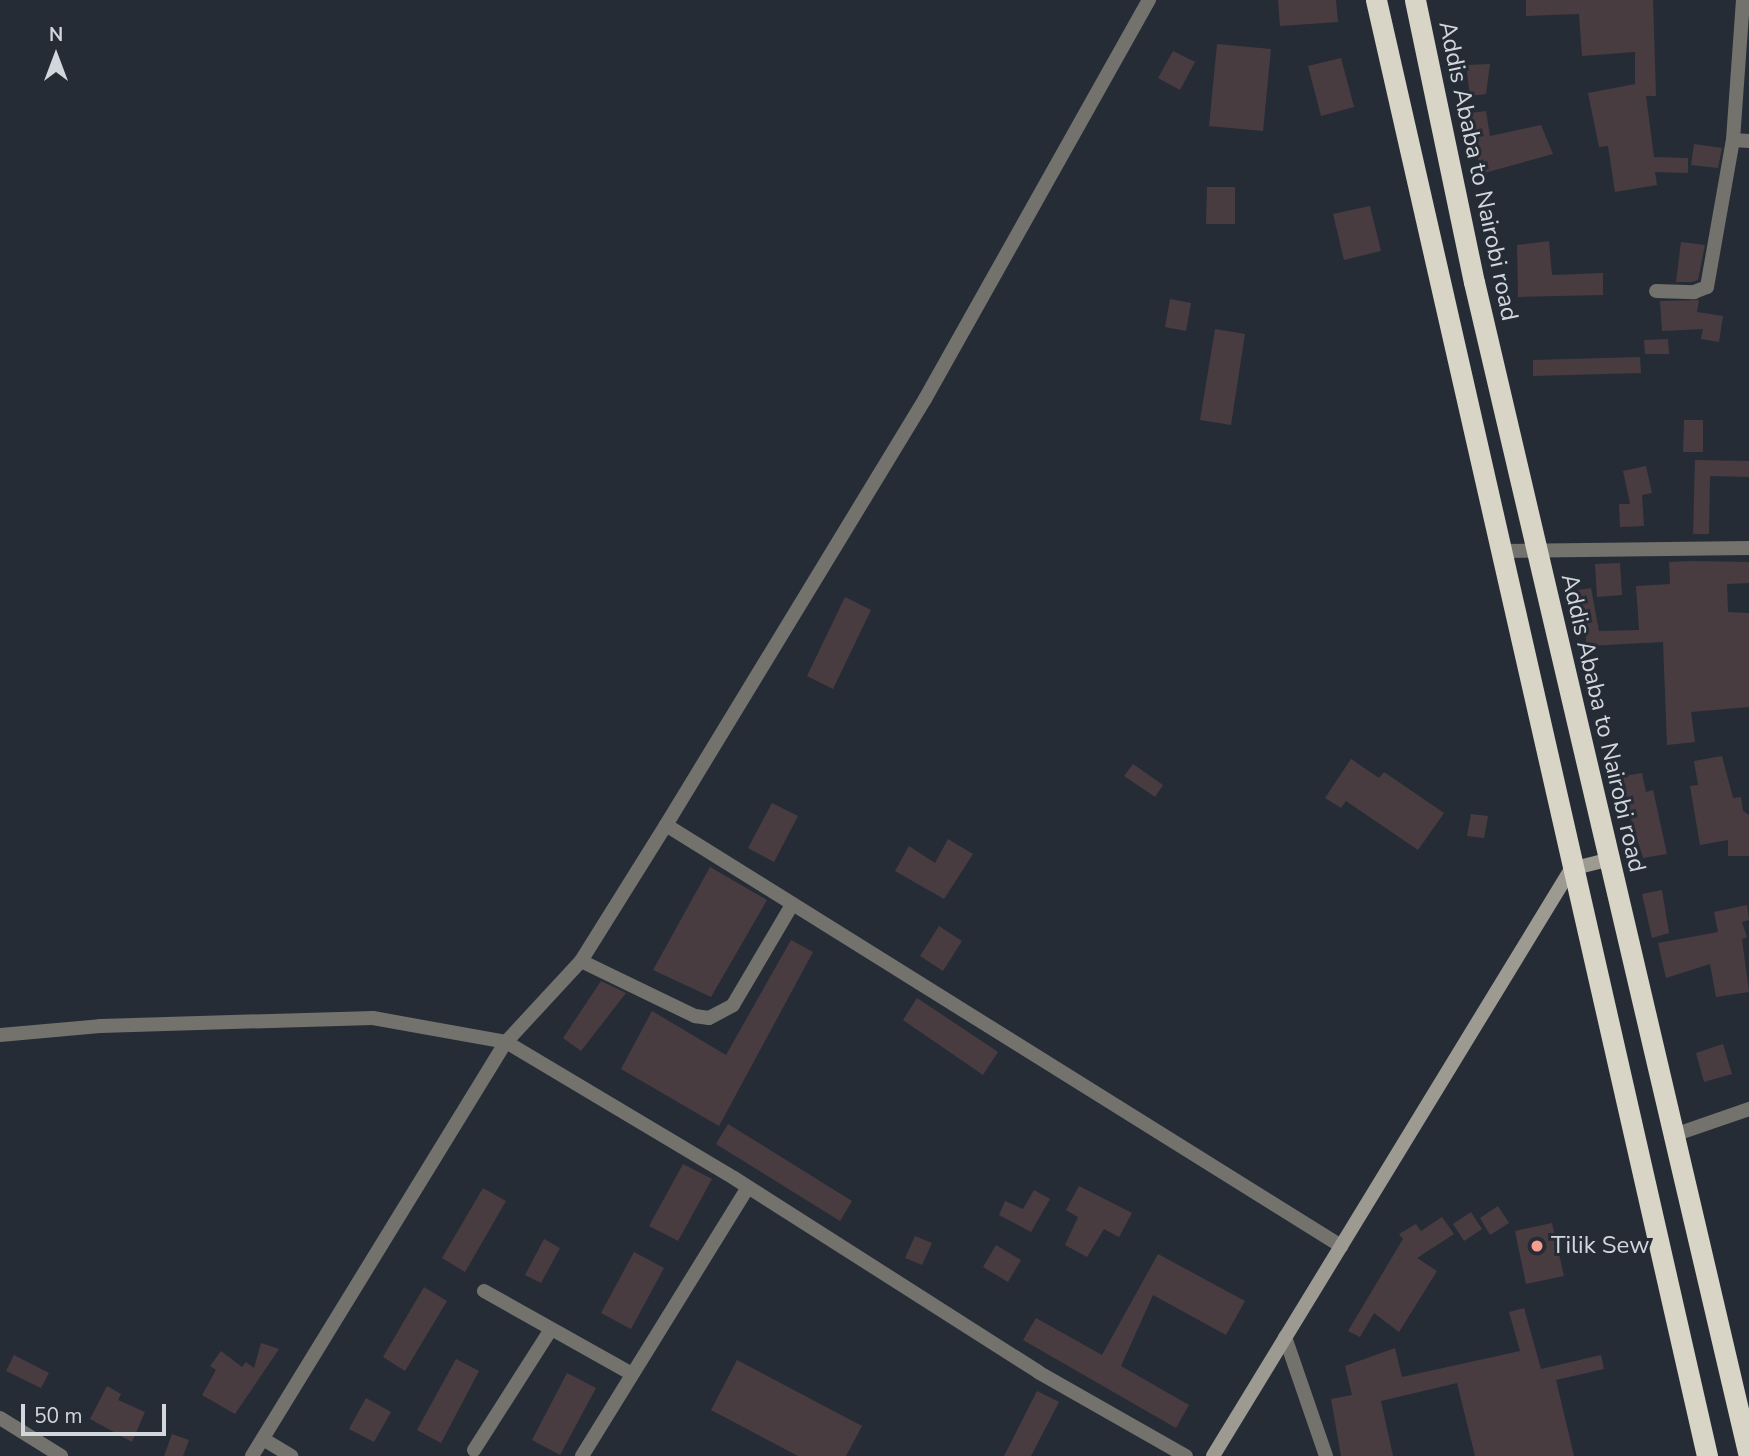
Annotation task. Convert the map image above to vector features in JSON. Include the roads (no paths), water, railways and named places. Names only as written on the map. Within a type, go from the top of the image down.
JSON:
[{"type":"highway","points":[[1377,0],[1571,869],[1707,1456]]},
{"type":"highway","name":"Addis Ababa to Nairobi road","points":[[1415,0],[1535,548],[1671,1136],[1749,1456]]},
{"type":"main road","points":[[1213,1456],[1571,869],[1608,860]]},
{"type":"street","points":[[253,1456],[506,1042],[581,961],[666,825],[925,399],[1149,0]]},
{"type":"street","points":[[1656,291],[1694,292],[1707,286],[1733,140],[1743,0]]},
{"type":"street","points":[[1733,140],[1749,141]]},
{"type":"street","points":[[1500,551],[1535,548],[1749,548]]},
{"type":"street","points":[[666,825],[1341,1246]]},
{"type":"street","points":[[581,961],[695,1016],[709,1018],[733,1005],[792,905]]},
{"type":"street","points":[[0,1035],[100,1026],[373,1018],[506,1042],[748,1187],[1005,1351],[1186,1456]]},
{"type":"street","points":[[1671,1136],[1749,1109]]},
{"type":"street","points":[[582,1456],[748,1187]]},
{"type":"street","points":[[484,1291],[632,1374]]},
{"type":"street","points":[[474,1450],[551,1329]]},
{"type":"street","points":[[1285,1337],[1326,1456]]},
{"type":"street","points":[[0,1418],[61,1456]]},
{"type":"street","points":[[263,1439],[291,1456]]},
{"type":"place","name":"Tilik Sew","points":[[1537,1246]]}]
